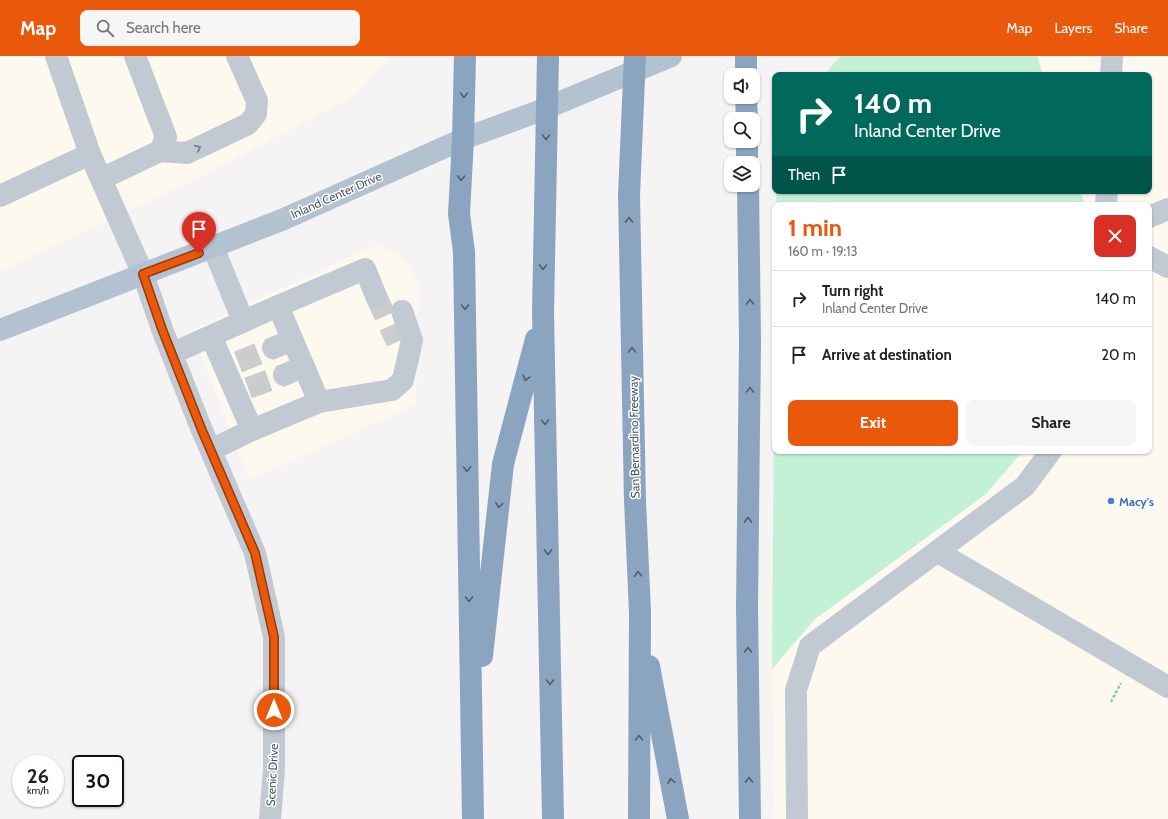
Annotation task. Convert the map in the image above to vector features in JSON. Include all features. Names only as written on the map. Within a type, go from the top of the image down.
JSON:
[{"type":"highway","points":[[465,56],[459,214],[464,252],[473,819]]},
{"type":"highway","points":[[548,56],[543,313],[553,819]]},
{"type":"highway","name":"San Bernardino Freeway","points":[[635,56],[629,195],[635,501],[640,613],[639,819]]},
{"type":"highway","points":[[746,56],[746,68]]},
{"type":"highway","points":[[748,192],[750,341],[747,608],[750,819]]},
{"type":"highway","points":[[463,819],[504,464],[543,313]]},
{"type":"highway","points":[[640,613],[678,819]]},
{"type":"main road","name":"Inland Center Drive","points":[[0,330],[284,219],[463,139],[494,128],[671,56]]},
{"type":"street","name":"Scenic Drive","points":[[56,56],[90,154],[143,274],[211,450],[255,553],[274,637],[274,769],[270,819]]},
{"type":"street","points":[[135,56],[166,137],[160,151]]},
{"type":"street","points":[[101,179],[160,151],[187,153],[248,124],[256,114],[257,101],[237,56]]},
{"type":"street","points":[[1111,72],[1112,56]]},
{"type":"street","points":[[0,196],[90,154]]},
{"type":"street","points":[[1152,216],[1168,209]]},
{"type":"street","points":[[213,247],[243,321]]},
{"type":"street","points":[[1152,259],[1168,267]]},
{"type":"street","points":[[173,353],[243,321],[365,269],[376,296]]},
{"type":"street","points":[[278,306],[283,344],[304,366],[319,402]]},
{"type":"street","points":[[211,450],[252,430],[319,402],[392,390],[403,380],[412,340],[402,310]]},
{"type":"street","points":[[211,336],[231,364],[242,391],[252,430]]},
{"type":"street","points":[[397,342],[406,364]]},
{"type":"street","points":[[284,375],[304,366]]},
{"type":"street","points":[[797,819],[796,690],[810,646],[1025,486],[1049,454]]},
{"type":"street","points":[[938,552],[1168,687]]},
{"type":"shaded area","points":[[0,56],[390,56],[355,95],[201,177],[0,271]]},
{"type":"shaded area","points":[[1037,56],[1168,56],[1168,819],[775,819],[772,669],[815,619],[986,494],[1020,454],[1152,454],[1152,202],[1084,202],[1081,194],[1152,194],[1152,72],[1042,72]]},
{"type":"shaded area","points":[[376,245],[400,255],[418,282],[416,405],[249,480],[194,337],[195,328]]},
{"type":"green space","points":[[840,56],[1037,56],[1042,72],[827,72]]},
{"type":"green space","points":[[776,194],[1081,194],[1084,202],[776,202]]},
{"type":"green space","points":[[774,454],[1020,454],[986,494],[815,619],[772,669]]},
{"type":"tunnel","points":[[376,296],[397,342]]},
{"type":"tunnel","points":[[238,362],[273,348]]},
{"type":"tunnel","points":[[248,388],[284,375]]},
{"type":"place","name":"Macy's","points":[[1111,501]]},
{"type":"route","points":[[199,253],[143,274],[162,329],[173,353],[201,428],[255,553],[274,637],[274,710]]}]
